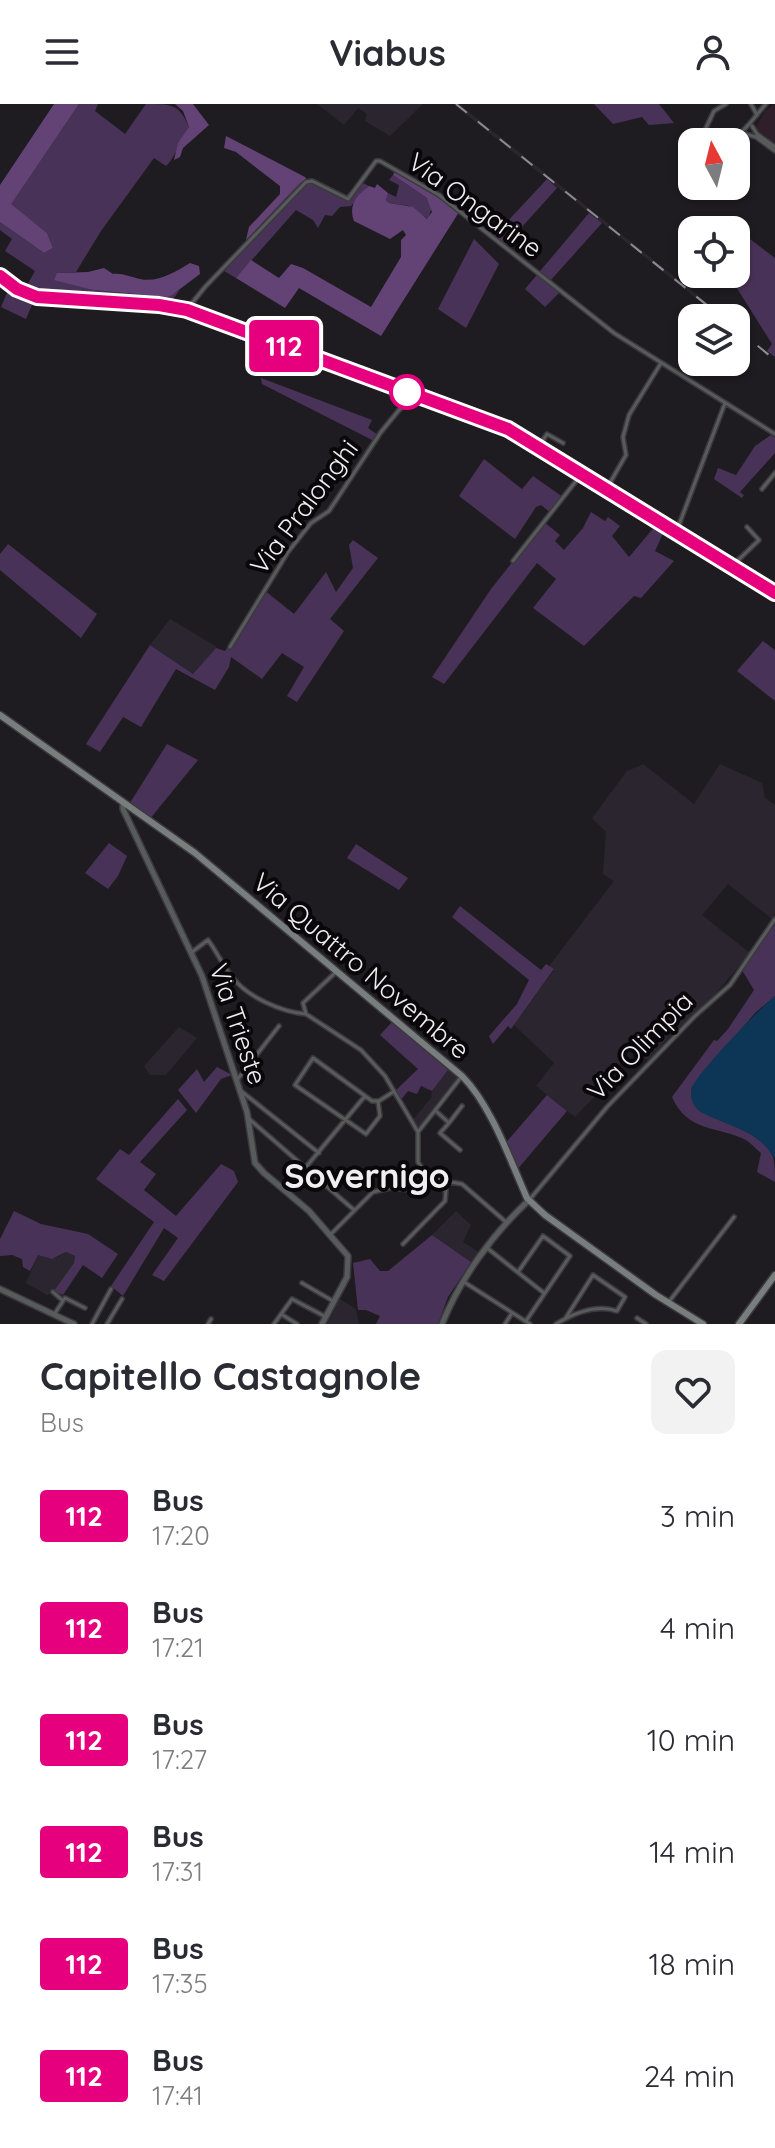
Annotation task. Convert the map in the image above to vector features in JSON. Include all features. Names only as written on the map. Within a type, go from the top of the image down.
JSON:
[{"type":"main road","points":[[0,276],[17,289],[37,297],[159,305],[187,310],[508,429],[775,593]]},
{"type":"main road","points":[[0,715],[126,805]]},
{"type":"main road","name":"Via Quattro Novembre","points":[[126,805],[195,853],[462,1076],[485,1110],[528,1200],[668,1303],[703,1324]]},
{"type":"main road","points":[[739,1324],[775,1275]]},
{"type":"street","points":[[705,128],[708,118],[726,104]]},
{"type":"street","points":[[754,104],[757,115]]},
{"type":"street","points":[[747,128],[766,104]]},
{"type":"street","points":[[751,124],[757,134],[775,149]]},
{"type":"street","points":[[750,135],[775,149]]},
{"type":"street","name":"Via Ongarine","points":[[187,310],[205,287],[306,182],[312,181],[348,199],[378,160],[439,195],[614,333],[775,434]]},
{"type":"street","points":[[607,489],[626,455],[623,437],[629,415],[661,363]]},
{"type":"street","name":"Via Pralonghi","points":[[230,647],[288,552],[311,523],[329,511],[381,432],[415,396]]},
{"type":"street","points":[[676,532],[725,403]]},
{"type":"street","points":[[539,446],[547,434],[563,443]]},
{"type":"street","points":[[513,561],[582,473]]},
{"type":"street","points":[[762,489],[775,473]]},
{"type":"street","points":[[731,567],[759,540],[747,527]]},
{"type":"street","name":"Via Trieste","points":[[126,805],[122,807],[202,976],[241,1091],[255,1163],[309,1211],[346,1252],[350,1262],[347,1277],[335,1302]]},
{"type":"street","name":"Via Olimpia","points":[[442,1324],[452,1300],[506,1222],[607,1107],[695,1016],[730,985],[775,919]]},
{"type":"street","points":[[191,953],[208,940],[241,986],[271,1004],[306,1014],[367,1054],[385,1076],[418,1132],[419,1166],[430,1181]]},
{"type":"street","points":[[306,1014],[303,1003],[337,971]]},
{"type":"street","points":[[237,1080],[279,1026]]},
{"type":"street","points":[[313,1058],[365,1096],[378,1101],[380,1116],[366,1134],[295,1085],[313,1058]]},
{"type":"street","points":[[418,1132],[462,1076]]},
{"type":"street","points":[[241,1091],[319,1153]]},
{"type":"street","points":[[378,1101],[393,1091]]},
{"type":"street","points":[[286,1191],[365,1096]]},
{"type":"street","points":[[460,1150],[440,1133],[462,1106]]},
{"type":"street","points":[[435,1111],[449,1123]]},
{"type":"street","points":[[248,1118],[354,1210]]},
{"type":"street","points":[[439,1179],[446,1190]]},
{"type":"street","points":[[330,1235],[373,1192],[390,1188],[412,1190],[439,1179],[462,1184],[506,1222]]},
{"type":"street","points":[[403,1244],[445,1201],[450,1180]]},
{"type":"street","points":[[668,1303],[734,1217]]},
{"type":"street","points":[[464,1282],[528,1323],[570,1256],[543,1236],[518,1272]]},
{"type":"street","points":[[487,1247],[544,1293]]},
{"type":"street","points":[[556,1324],[595,1309],[617,1311],[625,1297],[593,1275],[565,1319]]},
{"type":"street","points":[[274,1324],[292,1299],[324,1321],[335,1302],[302,1283]]},
{"type":"street","points":[[0,1289],[74,1324]]},
{"type":"street","points":[[92,1324],[111,1289]]},
{"type":"street","points":[[53,1292],[62,1300]]},
{"type":"street","points":[[62,1300],[65,1298],[85,1308]]},
{"type":"street","points":[[107,1324],[122,1299]]},
{"type":"street","points":[[55,1314],[62,1300]]},
{"type":"street","points":[[505,1324],[512,1313]]},
{"type":"street","points":[[281,1314],[297,1324]]},
{"type":"street","points":[[637,1318],[646,1324]]},
{"type":"street","points":[[208,1324],[211,1319]]},
{"type":"shaded area","points":[[54,104],[79,104],[11,204],[47,233],[53,248],[44,253],[0,222],[0,185]]},
{"type":"shaded area","points":[[79,104],[98,104],[95,111],[125,134],[146,104],[174,107],[189,127],[166,166],[154,158],[101,231],[76,272],[57,273],[73,284],[93,290],[166,297],[180,290],[172,300],[158,302],[36,293],[25,289],[35,271],[5,251],[12,239],[0,230],[0,222],[44,253],[53,248],[47,233],[10,204]]},
{"type":"shaded area","points":[[175,104],[193,104],[209,125],[174,160],[178,143],[189,127],[183,111]]},
{"type":"shaded area","points":[[317,104],[423,104],[390,136],[365,121],[367,114],[358,108],[344,125]]},
{"type":"shaded area","points":[[453,104],[459,104],[678,280],[678,284]]},
{"type":"shaded area","points":[[594,104],[659,104],[674,123],[649,125],[642,117],[613,124]]},
{"type":"shaded area","points":[[775,104],[775,146],[756,127],[765,111]]},
{"type":"shaded area","points":[[226,136],[307,180],[300,183],[246,240],[249,227],[280,194],[280,186],[236,152],[224,148]]},
{"type":"shaded area","points":[[395,171],[425,185],[459,212],[381,336],[299,288],[285,308],[236,278],[251,260],[279,278],[291,264],[371,307],[401,257],[401,240],[406,235],[403,230],[390,239],[354,221],[352,210],[355,201],[369,186],[375,188],[377,184],[388,193],[386,200],[389,203],[413,207],[427,219],[432,212],[427,198],[393,175]]},
{"type":"shaded area","points":[[393,175],[427,198],[432,207],[428,219],[409,206],[386,200],[388,193],[396,197],[399,185],[389,180]]},
{"type":"shaded area","points":[[547,179],[557,188],[504,247],[492,238]]},
{"type":"shaded area","points":[[307,180],[345,197],[359,181],[369,186],[351,206],[340,207],[332,216],[325,215],[318,228],[313,220],[296,210],[236,278],[224,271],[252,240],[246,240],[300,183]]},
{"type":"shaded area","points":[[589,213],[602,223],[550,281],[561,291],[545,307],[525,289]]},
{"type":"shaded area","points":[[474,239],[499,264],[466,328],[438,309]]},
{"type":"shaded area","points":[[750,239],[775,258],[775,357],[767,351],[772,344],[750,309],[750,304],[747,304],[737,288],[750,288]]},
{"type":"shaded area","points":[[190,263],[199,266],[200,274],[167,297],[93,290],[54,280],[57,273],[104,268],[113,274],[147,280],[166,276]]},
{"type":"shaded area","points":[[10,286],[35,298],[26,319],[1,307]]},
{"type":"shaded area","points":[[683,288],[689,288],[709,304],[703,304]]},
{"type":"shaded area","points":[[261,378],[372,420],[368,428],[378,435],[374,441],[262,384]]},
{"type":"shaded area","points":[[771,435],[775,438],[775,453],[740,492],[744,495],[742,498],[714,479],[718,468],[736,475],[755,446]]},
{"type":"shaded area","points":[[484,459],[522,489],[533,476],[563,497],[551,513],[541,505],[536,507],[515,539],[459,496]]},
{"type":"shaded area","points":[[591,512],[605,521],[608,517],[620,526],[612,536],[629,557],[657,524],[665,529],[655,551],[674,561],[641,598],[634,596],[584,646],[533,608],[556,579],[537,563],[444,684],[432,677],[491,589],[544,522],[560,535],[555,541],[564,550],[583,528]]},
{"type":"shaded area","points":[[353,540],[378,558],[330,619],[344,631],[297,702],[287,696],[304,667],[282,653],[262,679],[231,657],[229,667],[215,690],[176,669],[141,727],[123,717],[100,752],[86,744],[150,645],[193,674],[216,648],[225,651],[264,590],[294,614],[326,572],[336,592],[353,568],[349,545]]},
{"type":"shaded area","points":[[8,544],[97,614],[81,638],[0,570],[0,554]]},
{"type":"shaded area","points":[[170,619],[217,647],[193,674],[150,645]]},
{"type":"shaded area","points":[[763,641],[775,650],[775,701],[737,671]]},
{"type":"shaded area","points":[[167,744],[198,760],[149,820],[128,806]]},
{"type":"shaded area","points":[[643,764],[694,804],[720,764],[762,783],[765,798],[775,805],[775,913],[772,919],[728,884],[702,915],[750,953],[712,998],[670,1036],[649,1061],[631,1050],[575,1117],[536,1086],[554,1063],[514,1025],[554,970],[549,966],[614,881],[603,874],[606,832],[592,818],[627,771]]},
{"type":"shaded area","points":[[109,843],[127,856],[108,889],[85,873]]},
{"type":"shaded area","points":[[356,844],[408,878],[399,890],[347,858]]},
{"type":"shaded area","points":[[460,906],[541,970],[546,964],[554,969],[511,1029],[508,1026],[493,1044],[489,1036],[517,1004],[529,980],[452,917]]},
{"type":"shaded area","points":[[775,924],[775,996],[755,1013],[692,1087],[693,1099],[699,1108],[765,1145],[773,1157],[775,1182],[757,1172],[761,1153],[750,1143],[694,1122],[678,1108],[672,1097],[714,1040],[717,1041],[728,1029],[754,990],[742,970]]},
{"type":"shaded area","points":[[392,1022],[448,1070],[432,1091],[421,1086],[417,1094],[408,1091],[400,1101],[395,1091],[418,1069],[380,1035]]},
{"type":"shaded area","points":[[179,1027],[197,1038],[166,1075],[150,1075],[144,1066]]},
{"type":"shaded area","points":[[217,1067],[232,1075],[221,1079],[196,1113],[178,1090],[197,1069],[204,1082]]},
{"type":"shaded area","points":[[448,1070],[458,1078],[419,1129],[413,1120]]},
{"type":"shaded area","points":[[547,1095],[567,1111],[516,1171],[503,1146]]},
{"type":"shaded area","points":[[178,1099],[187,1110],[140,1162],[156,1174],[144,1190],[176,1216],[221,1164],[234,1171],[238,1182],[164,1281],[152,1275],[178,1238],[164,1228],[123,1296],[111,1286],[154,1222],[96,1179],[120,1149],[129,1155]]},
{"type":"shaded area","points":[[14,1211],[41,1224],[88,1234],[118,1254],[102,1278],[83,1265],[63,1295],[54,1291],[74,1263],[75,1256],[66,1252],[52,1259],[38,1255],[30,1271],[23,1267],[22,1259],[12,1255],[0,1256],[0,1239]]},
{"type":"shaded area","points":[[456,1211],[471,1225],[463,1242],[479,1252],[471,1262],[432,1235]]},
{"type":"shaded area","points":[[432,1235],[471,1262],[448,1297],[438,1324],[376,1324],[380,1316],[358,1310],[353,1263],[370,1259],[380,1271],[388,1271]]},
{"type":"shaded area","points":[[66,1252],[75,1256],[74,1263],[55,1292],[47,1295],[26,1283],[38,1254],[56,1258]]},
{"type":"shaded area","points":[[340,1299],[356,1309],[359,1324],[327,1324]]},
{"type":"water","points":[[775,996],[775,1159],[751,1134],[699,1111],[691,1095],[692,1088],[705,1069]]},
{"type":"railway","points":[[456,104],[706,304]]},
{"type":"railway","points":[[750,339],[775,360]]},
{"type":"bus line","name":"112","points":[[0,276],[17,289],[37,297],[159,305],[187,310],[508,429],[775,593]]},
{"type":"district","name":"Sovernigo","points":[[367,1176]]}]
